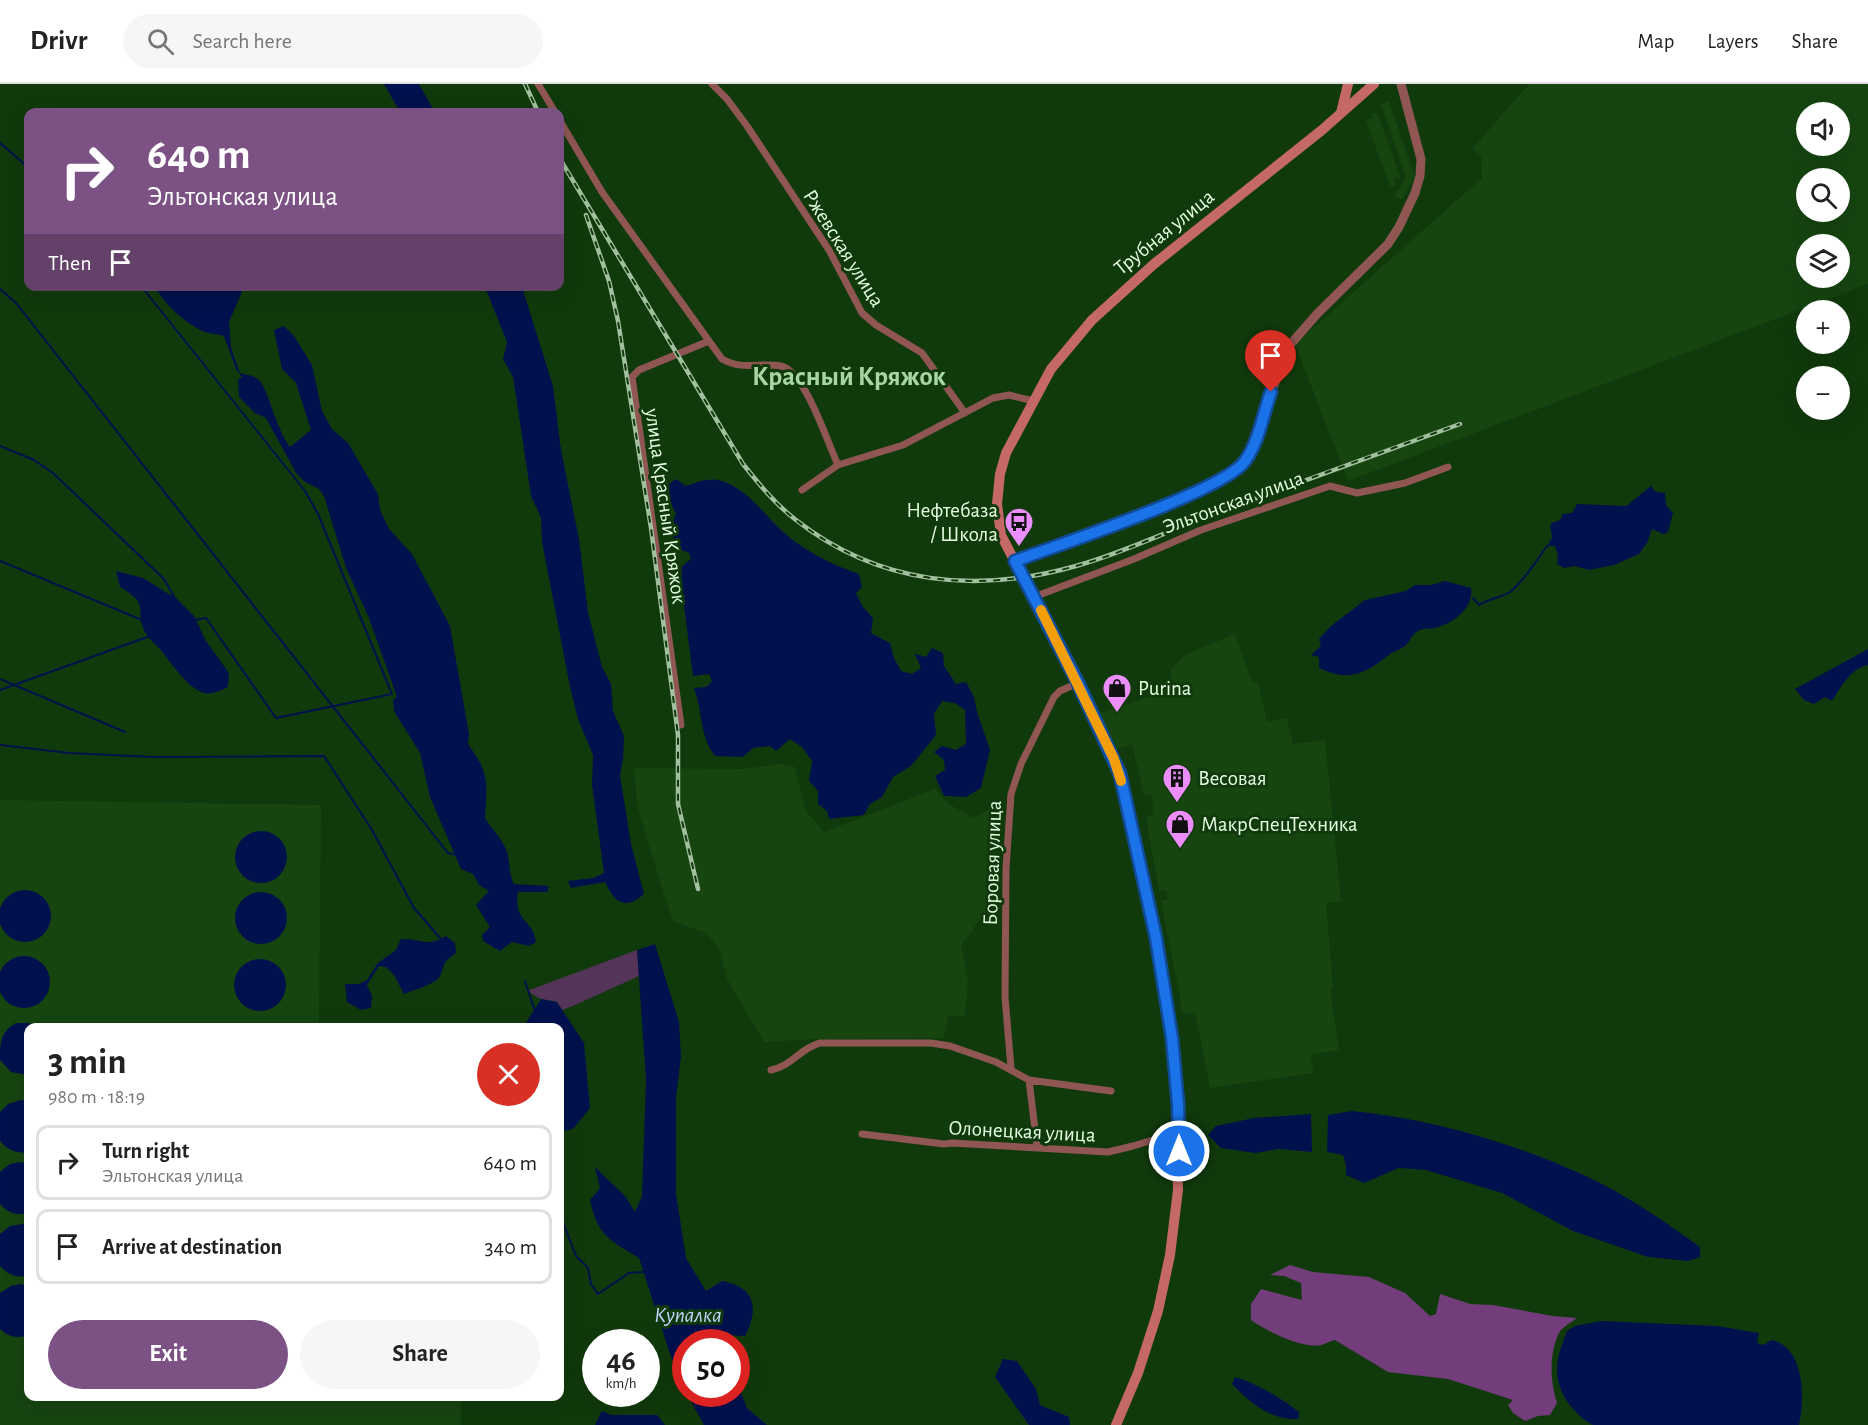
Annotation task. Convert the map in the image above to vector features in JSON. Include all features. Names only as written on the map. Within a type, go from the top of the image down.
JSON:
[{"type":"main road","points":[[1341,113],[1348,84]]},
{"type":"main road","name":"Трубная улица","points":[[1116,1425],[1138,1373],[1154,1321],[1170,1255],[1178,1190],[1179,1132],[1172,1038],[1156,938],[1129,812],[1114,759],[999,527],[997,497],[1006,453],[1050,369],[1092,320],[1116,297],[1374,84]]},
{"type":"street","points":[[538,84],[553,108]]},
{"type":"street","name":"Ржевская улица","points":[[712,84],[727,99],[747,126],[829,250],[862,313],[876,325],[922,353],[964,413]]},
{"type":"street","points":[[1394,84],[1402,88]]},
{"type":"street","name":"Эльтонская улица","points":[[1015,561],[1184,496],[1231,474],[1245,460],[1289,346],[1317,314],[1388,244],[1415,193],[1420,176],[1421,159],[1402,88]]},
{"type":"street","points":[[564,128],[602,192],[722,359],[732,364],[751,367],[781,366],[795,376],[806,392],[838,465]]},
{"type":"street","name":"улица Красный Кряжок","points":[[681,725],[632,377],[639,370],[709,341]]},
{"type":"street","points":[[802,490],[838,465],[893,450],[999,396],[1022,396],[1033,401]]},
{"type":"street","name":"Эльтонская улица","points":[[1034,597],[1134,560],[1201,530],[1330,486],[1357,493],[1405,483],[1448,467]]},
{"type":"street","name":"Боровая улица","points":[[1011,1068],[1005,997],[1006,868],[1012,787],[1054,697],[1060,691],[1078,683]]},
{"type":"street","points":[[771,1070],[781,1068],[814,1044],[916,1042],[950,1046],[1011,1068],[1029,1080],[1111,1091]]},
{"type":"street","points":[[1029,1080],[1037,1146]]},
{"type":"street","name":"Олонецкая улица","points":[[862,1134],[944,1144],[1037,1146],[1108,1152],[1179,1132]]},
{"type":"shaded area","points":[[1529,84],[1868,84],[1868,284],[1826,300],[1796,300],[1796,311],[1348,481],[1295,344],[1482,178],[1481,156],[1473,148]]},
{"type":"shaded area","points":[[1389,101],[1415,177],[1401,200],[1395,196],[1406,177],[1381,104]]},
{"type":"shaded area","points":[[1377,112],[1400,177],[1394,179],[1396,185],[1390,187],[1366,120],[1372,118],[1371,114]]},
{"type":"shaded area","points":[[1235,634],[1252,681],[1258,682],[1267,722],[1287,718],[1293,744],[1325,740],[1341,901],[1326,903],[1333,989],[1330,990],[1339,1050],[1310,1055],[1314,1073],[1210,1088],[1195,1012],[1183,1014],[1161,901],[1168,899],[1166,890],[1159,890],[1146,818],[1154,814],[1151,794],[1144,795],[1132,744],[1118,749],[1099,714],[1171,689],[1171,669],[1186,654]]},
{"type":"shaded area","points":[[781,764],[795,767],[806,811],[824,832],[935,789],[949,804],[973,818],[998,805],[995,898],[961,946],[968,981],[965,1017],[948,1016],[944,1038],[817,1039],[764,1042],[727,979],[720,950],[706,933],[673,921],[637,803],[634,768],[743,769]]},
{"type":"shaded area","points":[[0,800],[321,805],[319,1023],[24,1023],[24,1401],[461,1401],[461,1425],[0,1425]]},
{"type":"shaded area","points":[[637,950],[639,976],[573,1006],[562,1010],[557,1002],[541,999],[527,991]]},
{"type":"shaded area","points":[[1290,1265],[1313,1272],[1369,1277],[1405,1293],[1430,1316],[1436,1314],[1440,1294],[1470,1304],[1493,1305],[1577,1318],[1560,1331],[1553,1349],[1552,1377],[1557,1403],[1550,1415],[1538,1416],[1525,1421],[1513,1413],[1508,1405],[1513,1400],[1448,1379],[1388,1372],[1335,1340],[1313,1346],[1294,1342],[1275,1334],[1251,1320],[1251,1304],[1261,1289],[1302,1300],[1301,1283],[1284,1276],[1270,1275]]},
{"type":"water","points":[[384,84],[419,84],[433,108],[398,108]]},
{"type":"water","points":[[158,291],[242,291],[229,322],[231,348],[240,373],[258,379],[262,384],[280,430],[290,447],[311,430],[296,383],[282,369],[274,330],[284,326],[294,336],[312,365],[322,411],[332,429],[348,443],[378,494],[380,510],[389,529],[412,554],[450,626],[469,734],[468,744],[480,763],[486,779],[485,818],[506,851],[514,884],[549,886],[547,892],[518,892],[518,909],[534,934],[536,942],[529,946],[512,942],[500,951],[483,941],[482,935],[490,927],[476,905],[489,891],[479,885],[473,874],[461,869],[430,797],[420,753],[394,711],[393,700],[397,697],[369,618],[346,568],[324,496],[319,489],[305,482],[296,473],[266,418],[255,413],[239,397],[238,380],[242,377],[236,369],[224,336],[205,332],[183,319]]},
{"type":"water","points":[[487,291],[523,291],[553,386],[561,450],[579,539],[588,612],[602,667],[611,684],[613,711],[624,736],[620,775],[631,844],[644,894],[631,902],[621,902],[616,899],[605,882],[571,888],[568,881],[593,878],[604,873],[592,785],[593,755],[578,719],[570,687],[542,542],[541,518],[531,496],[513,377],[503,359],[507,342]]},
{"type":"water","points":[[676,479],[686,486],[704,480],[722,481],[731,485],[747,496],[782,531],[808,551],[859,574],[862,587],[856,593],[863,607],[873,618],[871,633],[890,643],[901,671],[912,674],[921,668],[915,654],[926,657],[932,648],[943,653],[944,666],[956,684],[966,682],[974,697],[990,750],[981,788],[966,797],[944,796],[935,776],[945,770],[944,760],[934,752],[942,746],[956,750],[966,744],[965,710],[955,703],[942,701],[934,714],[936,735],[911,766],[893,777],[882,797],[870,804],[864,815],[829,819],[827,811],[818,804],[818,791],[809,781],[812,761],[802,747],[790,739],[776,751],[770,746],[753,748],[743,757],[715,756],[706,740],[694,688],[706,687],[712,681],[709,674],[693,676],[681,582],[682,566],[691,559],[689,553],[676,548],[670,529],[676,514],[670,501],[669,484]]},
{"type":"water","points":[[1651,486],[1656,492],[1665,493],[1666,505],[1673,513],[1668,532],[1663,534],[1652,529],[1647,543],[1639,554],[1614,565],[1589,570],[1575,566],[1564,568],[1557,564],[1558,555],[1555,546],[1547,546],[1552,538],[1550,524],[1560,520],[1563,514],[1572,513],[1577,504],[1626,506]]},
{"type":"water","points":[[116,571],[143,578],[177,599],[194,616],[206,641],[229,673],[228,687],[204,693],[183,678],[147,635],[141,619],[139,604],[120,587]]},
{"type":"water","points":[[1445,581],[1471,588],[1466,608],[1456,618],[1435,628],[1420,630],[1404,646],[1357,674],[1340,675],[1319,668],[1319,657],[1311,655],[1321,646],[1319,639],[1331,626],[1365,600],[1406,591],[1415,585],[1431,585]]},
{"type":"water","points":[[1868,649],[1868,665],[1851,674],[1832,701],[1825,697],[1814,704],[1804,700],[1795,689]]},
{"type":"water","points":[[256,831],[266,831],[280,838],[287,857],[280,876],[266,883],[256,883],[246,879],[239,872],[235,862],[235,852],[239,842],[246,835]]},
{"type":"water","points":[[20,890],[30,890],[44,897],[51,916],[44,935],[30,942],[20,942],[10,938],[3,931],[-1,921],[-1,911],[3,901],[10,894]]},
{"type":"water","points":[[256,892],[266,892],[280,899],[287,918],[280,937],[266,944],[256,944],[246,940],[239,933],[235,923],[235,913],[239,903],[246,896]]},
{"type":"water","points":[[446,936],[455,943],[456,953],[446,962],[440,976],[434,982],[404,994],[394,975],[386,967],[379,966],[367,985],[372,996],[371,1008],[361,1010],[347,1002],[345,984],[359,984],[367,980],[378,963],[396,950],[401,939],[428,942]]},
{"type":"water","name":"Купалка","points":[[655,944],[679,1022],[681,1056],[676,1098],[676,1194],[686,1258],[706,1291],[722,1281],[733,1284],[748,1294],[753,1308],[748,1329],[672,1329],[672,1359],[639,1258],[606,1236],[597,1222],[590,1200],[600,1188],[595,1167],[626,1197],[635,1212],[642,1196],[646,1080],[637,950]]},
{"type":"water","points":[[19,956],[29,956],[39,960],[46,967],[50,977],[50,987],[46,997],[39,1004],[29,1008],[19,1008],[9,1004],[-1,990],[-1,974],[2,967],[9,960]]},
{"type":"water","points":[[255,959],[265,959],[279,966],[286,985],[279,1004],[265,1011],[255,1011],[245,1007],[238,1000],[234,990],[234,980],[238,970],[245,963]]},
{"type":"water","points":[[541,999],[557,1002],[584,1043],[590,1108],[573,1129],[564,1131],[564,1023],[526,1023]]},
{"type":"water","points":[[24,1023],[24,1074],[11,1072],[0,1060],[2,1038],[11,1026]]},
{"type":"water","points":[[24,1100],[24,1152],[12,1151],[0,1141],[0,1112],[8,1104]]},
{"type":"water","points":[[1352,1111],[1443,1126],[1502,1143],[1560,1165],[1603,1184],[1646,1209],[1700,1247],[1700,1257],[1688,1261],[1648,1257],[1573,1231],[1502,1193],[1426,1170],[1399,1168],[1364,1183],[1346,1175],[1343,1155],[1327,1152],[1328,1115]]},
{"type":"water","points":[[1311,1114],[1312,1152],[1279,1149],[1255,1153],[1221,1148],[1208,1135],[1216,1126],[1254,1118]]},
{"type":"water","points":[[24,1162],[24,1214],[9,1212],[0,1204],[0,1172],[10,1164]]},
{"type":"water","points":[[24,1224],[24,1276],[9,1274],[0,1266],[0,1234],[10,1226]]},
{"type":"water","points":[[24,1285],[24,1336],[6,1334],[0,1329],[0,1293],[11,1286]]},
{"type":"water","points":[[1601,1321],[1717,1326],[1759,1333],[1757,1343],[1763,1345],[1772,1340],[1783,1345],[1791,1353],[1800,1376],[1802,1402],[1799,1425],[1593,1425],[1579,1415],[1567,1401],[1559,1385],[1557,1363],[1567,1331],[1575,1326]]},
{"type":"water","points":[[1003,1359],[1017,1361],[1036,1389],[1040,1405],[1069,1417],[1070,1425],[1029,1425],[995,1377]]},
{"type":"water","points":[[1235,1377],[1260,1387],[1284,1401],[1299,1412],[1299,1419],[1280,1417],[1262,1409],[1232,1384]]},
{"type":"water","points":[[694,1407],[747,1407],[767,1425],[704,1425]]},
{"type":"water","points":[[602,1411],[611,1415],[657,1415],[665,1425],[595,1425]]},
{"type":"waterway","points":[[0,143],[24,164]]},
{"type":"waterway","points":[[0,289],[16,303],[448,853],[457,855]]},
{"type":"waterway","points":[[145,291],[305,491],[318,514],[392,694],[276,718],[206,618],[195,620]]},
{"type":"waterway","points":[[0,446],[34,460],[53,473],[164,579],[177,602]]},
{"type":"waterway","points":[[1473,598],[1479,605],[1510,592],[1547,546]]},
{"type":"waterway","points":[[0,561],[142,620]]},
{"type":"waterway","points":[[0,690],[150,636]]},
{"type":"waterway","points":[[0,679],[125,732]]},
{"type":"waterway","points":[[0,745],[69,753],[153,757],[324,756],[372,830],[414,908],[441,939]]},
{"type":"waterway","points":[[525,981],[535,1011]]},
{"type":"waterway","points":[[564,1225],[576,1256],[588,1268],[591,1284],[598,1294],[629,1273],[643,1272]]},
{"type":"railway","points":[[525,84],[536,108]]},
{"type":"railway","points":[[564,166],[743,464],[768,494],[796,520],[828,542],[861,559],[895,571],[930,578],[966,581],[1002,580],[1039,575],[1076,566],[1109,556],[1208,516],[1460,424]]},
{"type":"railway","points":[[586,215],[609,281],[618,321],[651,528],[678,735],[678,804],[698,889]]},
{"type":"slow traffic","points":[[1041,610],[1114,759],[1121,781]]},
{"type":"place","name":"Нефтебаза / Школа","points":[[1019,548]]},
{"type":"place","name":"Purina","points":[[1117,714]]},
{"type":"place","name":"Весовая","points":[[1177,804]]},
{"type":"place","name":"МакрСпецТехника","points":[[1180,850]]},
{"type":"district","name":"Красный Кряжок","points":[[849,376]]},
{"type":"route","points":[[1179,1151],[1178,1104],[1172,1038],[1156,938],[1120,774],[1078,683],[1015,561],[1112,525],[1231,474],[1239,468],[1251,449],[1271,392]]}]
